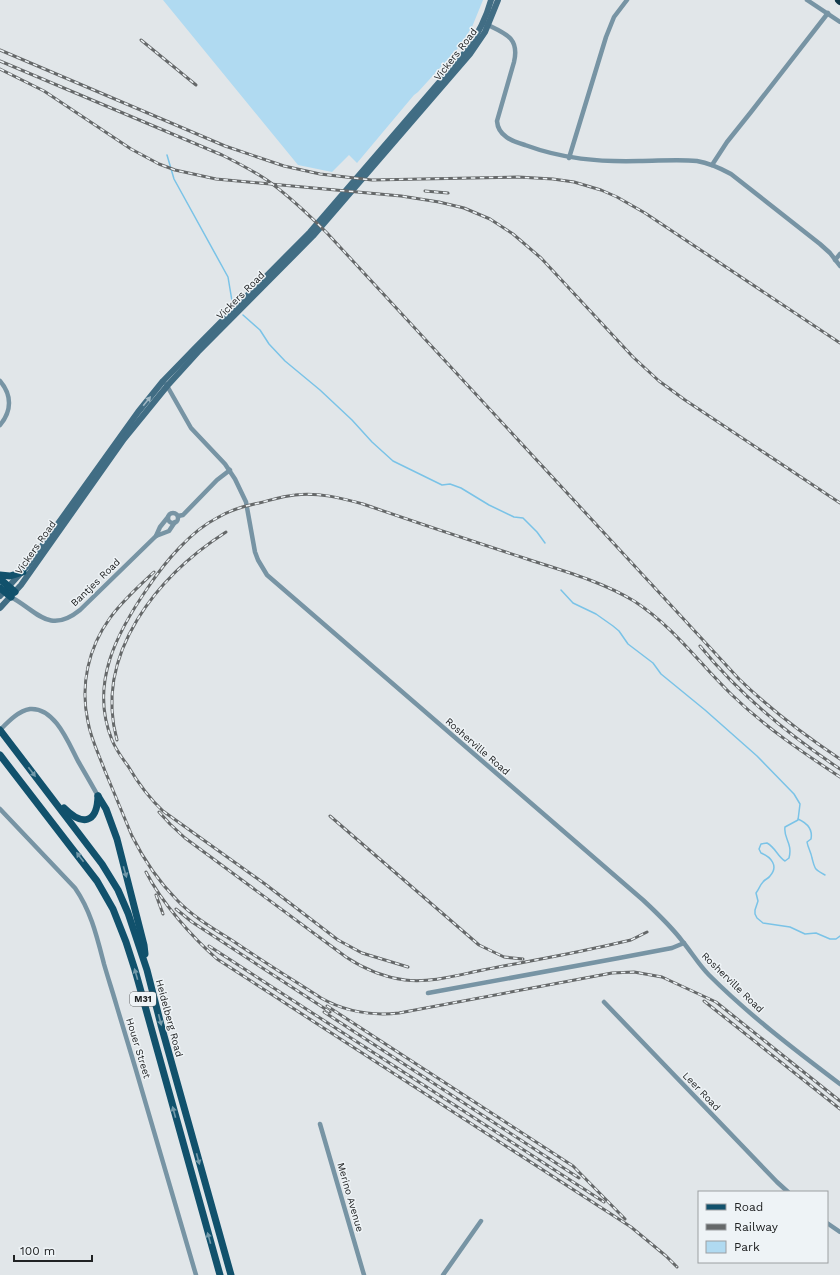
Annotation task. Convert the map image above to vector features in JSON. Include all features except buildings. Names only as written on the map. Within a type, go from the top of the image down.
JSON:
[{"type":"main road","name":"Vickers Road","points":[[486,24],[491,0]]},
{"type":"main road","name":"Vickers Road","points":[[3,591],[23,572],[138,412],[333,214],[458,69],[477,46],[498,0]]},
{"type":"main road","name":"Vickers Road","points":[[0,608],[13,594],[166,383]]},
{"type":"main road","points":[[0,575],[10,576],[23,572]]},
{"type":"main road","points":[[0,578],[3,591],[13,594]]},
{"type":"main road","name":"Heidelberg Road","points":[[0,730],[95,853],[118,890],[128,912],[147,970],[231,1275]]},
{"type":"main road","name":"M31","points":[[0,755],[97,881],[113,910],[135,970],[220,1275]]},
{"type":"main road","points":[[45,790],[69,813],[78,819],[83,820],[94,815],[98,806],[98,796]]},
{"type":"main road","points":[[98,796],[106,809],[117,839],[144,945],[147,970]]},
{"type":"street","points":[[569,158],[606,37],[614,17],[627,0]]},
{"type":"street","points":[[807,0],[840,22]]},
{"type":"street","points":[[712,165],[727,142],[828,13]]},
{"type":"street","points":[[486,24],[509,37],[515,44],[516,53],[497,121],[500,131],[513,141],[550,154],[569,158],[605,162],[697,161],[712,165],[731,174],[820,244],[840,266]]},
{"type":"street","points":[[835,260],[840,254]]},
{"type":"street","points":[[0,381],[7,391],[10,404],[7,416],[0,425]]},
{"type":"street","name":"Rosherville Road","points":[[166,383],[191,428],[230,470],[235,479],[246,502],[255,552],[267,575],[643,900],[668,924],[684,943],[695,960],[724,990],[840,1084]]},
{"type":"street","points":[[178,516],[183,515],[217,480],[230,470]]},
{"type":"street","points":[[172,513],[176,513],[178,516],[178,520],[175,522],[169,521],[168,517],[172,513]]},
{"type":"street","name":"Bantjes Road","points":[[156,536],[160,526],[168,517]]},
{"type":"street","name":"Bantjes Road","points":[[13,594],[33,612],[48,621],[54,622],[66,619],[80,610],[156,536],[168,530],[175,522]]},
{"type":"street","points":[[0,730],[17,715],[24,711],[30,709],[44,712],[57,724],[65,736],[98,796]]},
{"type":"street","name":"Houer Street","points":[[0,809],[75,888],[88,909],[196,1275]]},
{"type":"street","points":[[428,993],[672,948],[684,943]]},
{"type":"street","name":"Leer Road","points":[[604,1002],[787,1191]]},
{"type":"street","name":"Merino Avenue","points":[[320,1124],[364,1275]]},
{"type":"street","points":[[443,1275],[482,1221]]},
{"type":"street","points":[[828,1223],[840,1232]]},
{"type":"green space","points":[[163,0],[483,0],[472,27],[458,48],[414,95],[357,163],[349,155],[332,172],[298,165]]},
{"type":"waterway","points":[[167,155],[174,179],[228,277],[232,301]]},
{"type":"waterway","points":[[243,315],[260,330],[269,344],[285,361],[320,390],[393,461],[442,485],[450,484],[461,488],[489,505],[514,517],[523,518],[537,532],[545,543]]},
{"type":"waterway","points":[[561,590],[573,603],[596,614],[619,631],[628,644],[653,663],[661,674],[705,710],[757,756],[794,794],[800,804],[798,820],[785,827],[785,834],[790,848],[789,858],[785,861],[767,843],[761,844],[759,849],[761,853],[771,859],[774,869],[756,893],[758,901],[755,914],[763,923],[790,927],[805,934],[816,933],[830,939],[836,939],[840,936]]},
{"type":"waterway","points":[[798,819],[807,824],[810,829],[811,839],[807,842],[808,846],[817,870],[825,875]]},
{"type":"railway","points":[[141,40],[196,85]]},
{"type":"railway","points":[[0,50],[225,146],[284,166],[320,174],[372,180],[518,177],[553,179],[574,182],[601,190],[617,197],[645,213],[840,343]]},
{"type":"railway","points":[[0,61],[222,155],[259,175],[286,195],[327,233],[739,679],[763,701],[813,741],[840,759]]},
{"type":"railway","points":[[0,69],[44,91],[131,149],[159,164],[175,170],[216,179],[401,196],[439,202],[464,208],[490,219],[513,234],[541,258],[633,357],[659,381],[685,400],[840,503]]},
{"type":"railway","points":[[425,191],[448,193]]},
{"type":"railway","points":[[408,967],[362,953],[338,940],[265,884],[163,811],[140,784],[119,754],[112,740],[106,719],[104,699],[105,679],[110,659],[126,622],[155,577],[179,548],[207,524],[227,513],[248,505],[282,497],[304,494],[338,498],[363,504],[595,582],[634,601],[648,611],[674,633],[720,683],[757,718],[784,739],[840,777]]},
{"type":"railway","points":[[117,740],[112,708],[114,677],[123,647],[137,620],[156,594],[177,570],[226,532]]},
{"type":"railway","points":[[154,572],[120,606],[102,630],[91,655],[88,668],[85,695],[86,708],[89,728],[93,741],[132,836],[141,853],[170,893],[198,918],[321,998],[340,1007],[359,1012],[379,1014],[399,1013],[612,973],[634,972],[662,977],[716,1002],[840,1101]]},
{"type":"railway","points":[[700,646],[731,681],[765,713],[801,742],[840,769]]},
{"type":"railway","points":[[159,812],[185,838],[346,957],[367,969],[389,977],[415,981],[444,978],[605,946],[631,940],[647,932]]},
{"type":"railway","points":[[330,816],[479,945],[504,957],[523,959]]},
{"type":"railway","points":[[146,872],[169,907],[197,940],[217,959],[631,1227],[677,1267]]},
{"type":"railway","points":[[156,895],[163,914]]},
{"type":"railway","points":[[176,909],[192,922],[330,1012]]},
{"type":"railway","points":[[209,946],[604,1202]]},
{"type":"railway","points":[[704,1001],[840,1109]]},
{"type":"railway","points":[[327,1006],[573,1166],[625,1219]]},
{"type":"railway","points":[[324,1012],[579,1178]]}]
